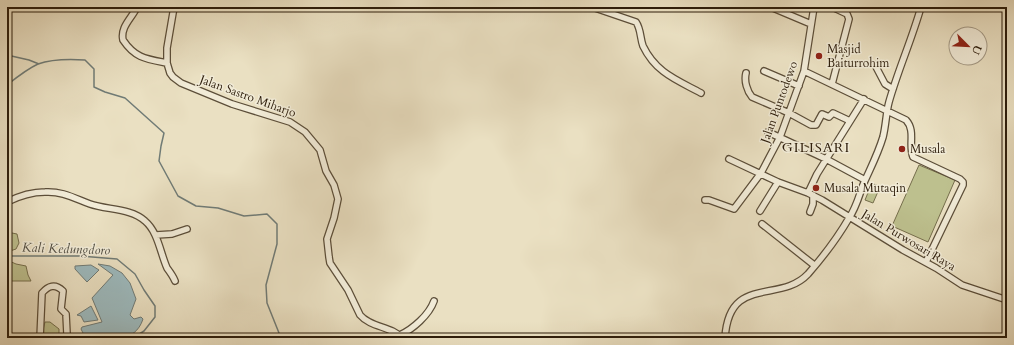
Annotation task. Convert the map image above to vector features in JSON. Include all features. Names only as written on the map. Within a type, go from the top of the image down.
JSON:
[{"type":"street","points":[[135,8],[124,27],[122,37],[124,42],[135,54],[144,59],[167,63],[168,34],[174,7]]},
{"type":"street","points":[[592,7],[636,22],[640,30],[643,46],[661,69],[678,82],[701,93]]},
{"type":"street","name":"Jalan Puntodewo","points":[[704,200],[709,200],[734,209],[761,173],[780,137],[804,71],[814,7]]},
{"type":"street","points":[[832,7],[847,14],[849,20],[832,84]]},
{"type":"street","name":"Jalan Purwosari Raya","points":[[921,7],[911,41],[893,89],[882,137],[850,218],[926,262],[962,285],[1007,300]]},
{"type":"street","points":[[773,8],[811,24]]},
{"type":"street","name":"Jalan Sastro Miharjo","points":[[167,63],[170,73],[181,83],[232,104],[290,122],[305,132],[318,146],[322,153],[326,171],[334,185],[338,199],[327,239],[330,262],[348,290],[362,318],[401,336]]},
{"type":"street","points":[[875,65],[885,84],[893,89]]},
{"type":"street","points":[[764,71],[799,86]]},
{"type":"street","points":[[804,71],[906,120],[910,125],[913,157],[960,179],[963,182],[963,185],[926,262]]},
{"type":"street","points":[[746,73],[746,84],[752,97],[789,113],[813,126],[816,125],[822,114],[829,117],[833,113],[850,121]]},
{"type":"street","points":[[810,212],[813,204],[810,194],[826,159],[864,99]]},
{"type":"street","points":[[768,132],[826,159],[865,180]]},
{"type":"street","points":[[724,338],[726,323],[740,301],[752,295],[793,284],[801,280],[814,266],[850,218],[810,194],[778,182],[730,159]]},
{"type":"street","points":[[760,211],[778,182]]},
{"type":"street","points":[[7,202],[34,192],[61,193],[90,204],[141,217],[146,221],[156,235],[168,269],[175,281]]},
{"type":"street","points":[[762,224],[814,266]]},
{"type":"street","points":[[156,235],[172,234],[187,229]]},
{"type":"street","points":[[40,338],[42,293],[46,288],[52,286],[60,288],[63,291],[60,309],[66,314],[66,338]]},
{"type":"street","points":[[401,336],[424,317],[434,301]]},
{"type":"green space","points":[[919,165],[955,180],[928,242],[892,226]]},
{"type":"green space","points":[[872,183],[880,187],[873,203],[865,200]]},
{"type":"green space","points":[[7,232],[17,234],[19,243],[16,249],[7,252]]},
{"type":"green space","points":[[7,260],[26,266],[31,281],[7,281]]},
{"type":"green space","points":[[45,322],[50,322],[59,329],[59,338],[41,338]]},
{"type":"water","points":[[98,264],[110,266],[122,273],[130,283],[136,299],[130,315],[134,319],[141,317],[143,319],[134,333],[128,336],[113,339],[90,338],[90,335],[84,335],[81,329],[82,327],[102,322],[92,298],[113,275]]},
{"type":"water","points":[[91,265],[99,270],[87,282],[75,269],[75,266]]},
{"type":"water","points":[[91,306],[98,320],[84,322],[81,316],[77,315]]},
{"type":"waterway","points":[[7,55],[39,64]]},
{"type":"waterway","points":[[7,85],[38,64],[49,61],[85,60],[94,69],[94,87],[125,98],[164,133],[159,161],[178,196],[196,206],[218,208],[244,216],[267,214],[277,224],[277,244],[266,285],[267,303],[281,338]]},
{"type":"waterway","name":"Kali Kedungdoro","points":[[7,256],[80,256],[117,259],[135,274],[155,306],[155,317],[144,331],[133,338]]},
{"type":"place","name":"Masjid Baiturrohim","points":[[819,56]]},
{"type":"place","name":"Musala","points":[[902,149]]},
{"type":"place","name":"Musala Mutaqin","points":[[816,188]]},
{"type":"district","name":"GILISARI","points":[[816,147]]}]
